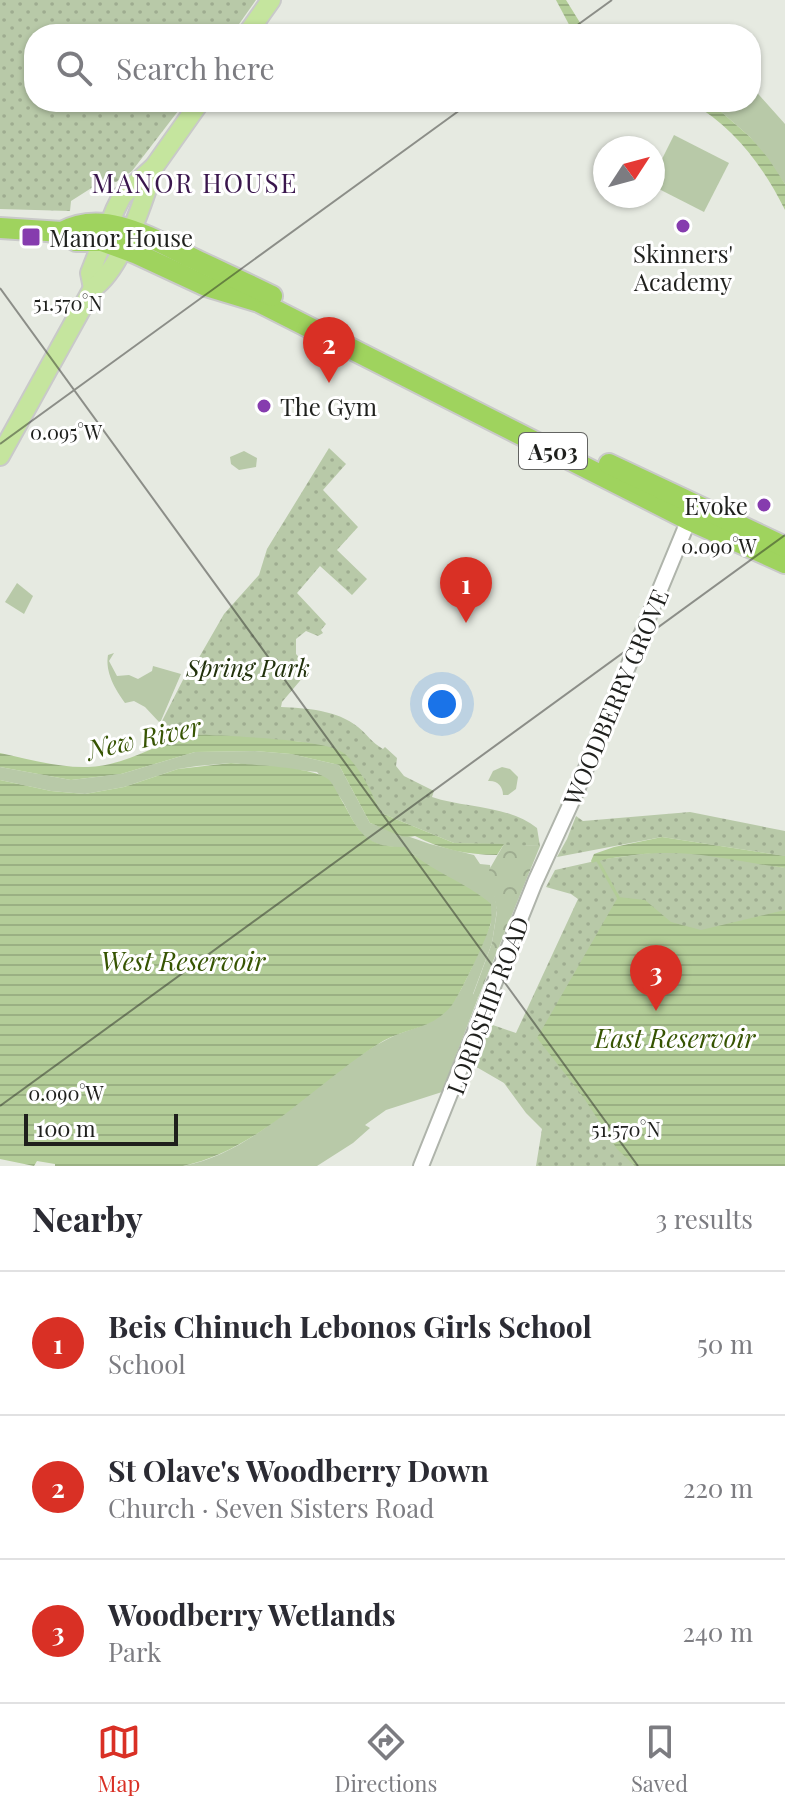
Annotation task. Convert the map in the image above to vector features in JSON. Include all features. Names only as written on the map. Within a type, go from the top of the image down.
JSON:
[{"type":"highway","name":"A503","points":[[0,228],[62,232],[76,224],[126,239],[206,286],[259,302],[692,512],[785,563]]},
{"type":"highway","name":"A503","points":[[692,512],[785,547]]},
{"type":"main road","points":[[254,24],[271,0]]},
{"type":"main road","points":[[93,288],[90,273],[122,196],[154,167],[193,112]]},
{"type":"main road","points":[[0,456],[93,288],[105,280],[126,239],[154,167]]},
{"type":"street","name":"WOODBERRY GROVE","points":[[551,843],[577,790],[692,512]]},
{"type":"street","name":"LORDSHIP ROAD","points":[[421,1166],[551,843]]},
{"type":"green space","points":[[0,0],[256,0],[239,24],[24,24],[24,112],[177,112],[132,171],[116,182],[104,180],[71,201],[70,211],[0,209]]},
{"type":"green space","points":[[761,97],[785,124],[785,184],[750,137],[721,112],[761,112]]},
{"type":"green space","points":[[674,135],[729,163],[704,212],[665,192],[665,153]]},
{"type":"green space","name":"Spring Park","points":[[329,448],[346,464],[323,490],[358,527],[337,550],[367,579],[352,595],[320,566],[297,593],[326,624],[321,630],[323,633],[318,636],[306,631],[296,639],[296,654],[310,669],[281,707],[321,711],[350,721],[397,758],[396,766],[404,776],[434,791],[432,797],[513,815],[537,828],[540,846],[454,843],[381,813],[361,774],[302,742],[191,734],[164,742],[159,736],[161,723],[190,666],[197,661],[224,614],[259,575],[267,549]]},
{"type":"green space","points":[[244,451],[257,458],[256,467],[239,470],[231,464],[230,457]]},
{"type":"green space","points":[[17,583],[33,596],[24,614],[5,602]]},
{"type":"green space","points":[[114,653],[109,661],[117,676],[129,675],[138,679],[152,671],[153,666],[181,674],[160,723],[145,707],[134,701],[125,703],[121,698],[108,668],[108,655]]},
{"type":"green space","points":[[195,752],[291,754],[339,765],[370,823],[430,844],[474,855],[480,864],[490,865],[497,910],[492,943],[473,994],[478,998],[442,1092],[386,1110],[365,1125],[370,1128],[353,1143],[317,1166],[183,1166],[212,1158],[239,1145],[360,1055],[442,1014],[461,990],[491,924],[405,847],[380,845],[365,837],[340,798],[317,772],[231,763],[197,766],[124,787],[85,794],[51,791],[0,780],[0,767],[71,780],[121,774]]},
{"type":"green space","points":[[502,767],[510,769],[518,777],[516,789],[508,795],[503,795],[499,784],[488,781],[493,771]]},
{"type":"green space","points":[[690,812],[785,831],[785,856],[662,837],[557,857],[576,816],[583,821]]},
{"type":"green space","points":[[504,844],[540,846],[478,998],[473,995],[492,943],[497,911],[489,870]]},
{"type":"green space","name":"East Reservoir","points":[[667,851],[720,856],[785,868],[785,1166],[536,1166],[542,1129],[504,1083],[473,1065],[487,1023],[516,1033],[578,899],[546,887],[555,870],[604,859]]},
{"type":"water","points":[[556,0],[566,0],[581,24],[569,24]]},
{"type":"water","points":[[706,112],[721,112],[768,158],[785,184],[785,210],[757,163]]},
{"type":"water","points":[[191,734],[296,741],[335,749],[345,754],[356,767],[381,813],[454,843],[504,844],[497,855],[475,854],[444,848],[415,836],[392,833],[370,823],[339,765],[291,754],[195,752],[121,774],[71,780],[0,767],[0,753],[66,766],[101,766]]},
{"type":"water","name":"West Reservoir","points":[[231,763],[296,769],[328,779],[356,826],[369,839],[378,844],[405,847],[491,904],[489,929],[456,999],[436,1019],[383,1041],[263,1130],[211,1158],[183,1166],[55,1166],[37,1161],[34,1166],[0,1159],[0,780],[51,791],[85,794],[124,787],[178,769]]},
{"type":"water","points":[[662,837],[785,856],[785,868],[674,853],[591,861],[594,854],[614,847]]},
{"type":"water","name":"East Reservoir","points":[[618,897],[645,900],[671,922],[701,930],[785,910],[785,1166],[635,1166],[617,1149],[584,1098],[537,1038]]},
{"type":"waterway","points":[[598,861],[618,897]]},
{"type":"place","name":"Skinners' Academy","points":[[683,226]]},
{"type":"place","name":"Manor House","points":[[31,237]]},
{"type":"place","name":"St Olave's Woodberry Down","points":[[329,383]]},
{"type":"place","name":"The Gym","points":[[264,406]]},
{"type":"place","name":"Evoke","points":[[764,505]]},
{"type":"place","name":"Beis Chinuch Lebonos Girls School","points":[[466,623]]},
{"type":"place","name":"Woodberry Wetlands","points":[[656,1011]]},
{"type":"district","name":"MANOR HOUSE","points":[[195,182]]},
{"type":"water label","name":"New River","points":[[144,737]]}]
